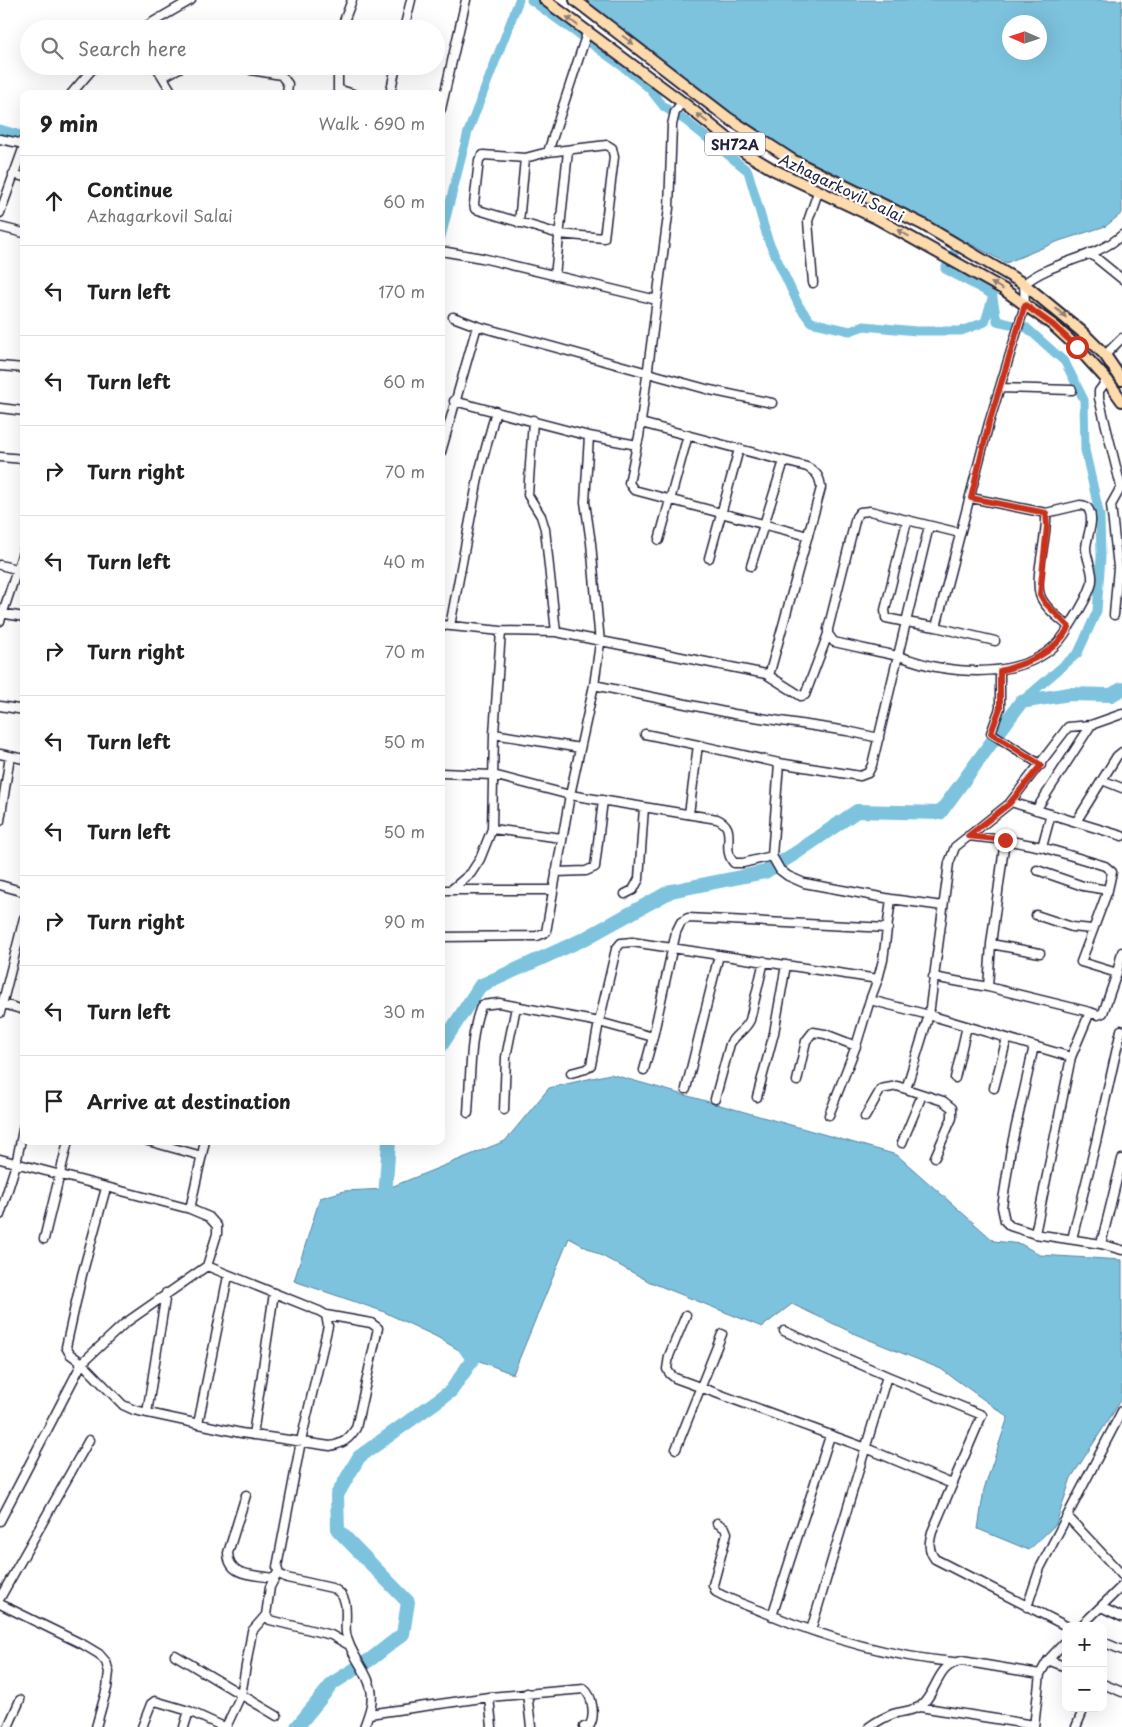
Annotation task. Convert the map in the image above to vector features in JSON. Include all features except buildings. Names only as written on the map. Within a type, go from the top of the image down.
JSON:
[{"type":"main road","name":"Azhagarkovil Salai","points":[[545,0],[587,35],[682,102],[747,154],[818,192],[876,218],[1003,289],[1071,342],[1107,380],[1122,401]]},
{"type":"main road","name":"Azhagarkovil Salai","points":[[575,0],[728,118],[786,155],[922,224],[1024,284],[1054,306],[1105,355],[1122,380]]},
{"type":"street","points":[[156,20],[190,0]]},
{"type":"street","points":[[345,20],[352,0]]},
{"type":"street","points":[[406,20],[411,0]]},
{"type":"street","points":[[445,92],[466,0]]},
{"type":"street","points":[[548,152],[587,35]]},
{"type":"street","points":[[74,90],[87,75]]},
{"type":"street","points":[[167,75],[163,77],[171,90]]},
{"type":"street","points":[[281,75],[286,80],[287,90]]},
{"type":"street","points":[[338,75],[338,90]]},
{"type":"street","points":[[391,90],[394,75]]},
{"type":"street","points":[[682,102],[675,112],[672,125],[669,208],[648,374],[630,487],[808,536]]},
{"type":"street","points":[[0,139],[20,144]]},
{"type":"street","points":[[607,144],[612,148],[614,157],[604,238],[559,234],[479,212],[474,204],[480,157],[488,154],[525,158],[548,152],[568,151],[607,144]]},
{"type":"street","points":[[555,276],[568,151]]},
{"type":"street","points":[[0,213],[20,156]]},
{"type":"street","points":[[519,223],[525,158]]},
{"type":"street","points":[[13,174],[20,176]]},
{"type":"street","points":[[813,283],[808,221],[818,192]]},
{"type":"street","points":[[0,227],[20,232]]},
{"type":"street","points":[[936,627],[1000,388],[1025,305],[1024,284],[1054,266],[1090,254],[1122,235]]},
{"type":"street","points":[[445,252],[482,258],[657,300]]},
{"type":"street","points":[[1090,254],[1122,279]]},
{"type":"street","points":[[452,317],[477,326],[648,374],[772,403]]},
{"type":"street","points":[[445,437],[477,326]]},
{"type":"street","points":[[1105,355],[1122,338]]},
{"type":"street","points":[[0,366],[20,368]]},
{"type":"street","points":[[1107,380],[1099,395],[1121,479],[1121,491],[1111,504],[1120,567],[1114,615]]},
{"type":"street","points":[[1000,388],[1072,390]]},
{"type":"street","points":[[454,402],[533,420],[589,436],[637,445]]},
{"type":"street","points":[[0,408],[20,410]]},
{"type":"street","points":[[450,626],[479,473],[496,411]]},
{"type":"street","points":[[533,420],[528,495],[541,516],[545,529],[556,632]]},
{"type":"street","points":[[641,423],[807,467],[815,471],[820,479],[821,488],[774,664],[770,672],[766,674]]},
{"type":"street","points":[[659,540],[669,498],[688,435]]},
{"type":"street","points":[[445,937],[543,935],[548,927],[552,890],[594,685],[600,643],[591,543],[585,502],[589,436]]},
{"type":"street","points":[[709,558],[739,449]]},
{"type":"street","points":[[0,457],[20,459]]},
{"type":"street","points":[[751,566],[784,461]]},
{"type":"street","points":[[828,634],[834,642],[898,656],[940,668],[974,672],[1000,671],[1044,654],[1059,641],[1084,604],[1091,586],[1092,576],[1086,546],[1089,510],[1084,505],[1080,505],[1046,513],[971,498]]},
{"type":"street","points":[[445,625],[501,631],[556,632],[600,643],[766,674],[801,696],[805,695],[828,634],[856,517],[860,512],[870,511],[960,533]]},
{"type":"street","points":[[1046,513],[1047,526],[1040,594],[1045,603],[1069,627]]},
{"type":"street","points":[[908,521],[884,615],[886,618],[936,627],[995,641]]},
{"type":"street","points":[[645,734],[779,763],[864,776],[872,765],[929,526]]},
{"type":"street","points":[[0,565],[20,570]]},
{"type":"street","points":[[20,572],[1,616],[20,617]]},
{"type":"street","points":[[451,890],[471,873],[480,859],[492,829],[494,734],[501,631]]},
{"type":"street","points":[[1000,671],[1001,700],[1000,708],[991,728],[993,736],[1041,765]]},
{"type":"street","points":[[594,685],[734,714],[847,731],[878,738]]},
{"type":"street","points":[[0,706],[20,709]]},
{"type":"street","points":[[906,1090],[929,1015],[951,853],[968,836],[1011,802],[1068,727],[1090,725],[1122,714]]},
{"type":"street","points":[[1036,810],[1090,725]]},
{"type":"street","points":[[494,734],[580,748]]},
{"type":"street","points":[[689,814],[698,746]]},
{"type":"street","points":[[1076,822],[1117,756],[1122,752]]},
{"type":"street","points":[[0,754],[20,758]]},
{"type":"street","points":[[0,821],[10,756]]},
{"type":"street","points":[[779,763],[773,858],[780,870],[804,883],[891,899],[943,906]]},
{"type":"street","points":[[445,773],[494,775],[570,795],[689,814],[725,822],[728,828],[730,858],[734,862],[743,863],[773,858]]},
{"type":"street","points":[[1102,780],[1122,788]]},
{"type":"street","points":[[556,872],[586,871],[595,867],[603,800]]},
{"type":"street","points":[[1011,802],[1122,836]]},
{"type":"street","points":[[625,894],[633,890],[639,879],[644,807]]},
{"type":"street","points":[[1042,847],[1051,814]]},
{"type":"street","points":[[492,829],[562,838]]},
{"type":"street","points":[[968,836],[1042,847],[1110,869],[1112,877],[1108,890],[1081,962],[1117,973]]},
{"type":"street","points":[[988,987],[991,944],[1005,840]]},
{"type":"street","points":[[1037,870],[1083,886],[1108,890]]},
{"type":"street","points":[[0,885],[20,891]]},
{"type":"street","points":[[445,890],[552,890]]},
{"type":"street","points":[[829,1115],[856,1046],[878,979],[888,928],[891,899]]},
{"type":"street","points":[[1036,916],[1072,927],[1092,929]]},
{"type":"street","points":[[644,1070],[678,927],[681,922],[688,918],[888,928]]},
{"type":"street","points":[[0,1012],[20,933]]},
{"type":"street","points":[[571,1073],[586,1069],[590,1065],[598,1022],[616,949],[622,943],[643,943],[878,979]]},
{"type":"street","points":[[991,944],[1040,953]]},
{"type":"street","points":[[933,977],[988,987],[1098,1015],[1103,1013],[1122,952]]},
{"type":"street","points":[[686,1089],[719,955]]},
{"type":"street","points":[[715,1098],[730,1044],[733,1038],[746,1028],[750,1020],[764,962]]},
{"type":"street","points":[[757,1097],[774,1033],[786,965]]},
{"type":"street","points":[[870,1000],[929,1015],[1071,1057]]},
{"type":"street","points":[[1,1003],[20,1009]]},
{"type":"street","points":[[468,1114],[478,1012],[482,1005],[488,1003],[516,1006],[598,1022],[653,1037]]},
{"type":"street","points":[[504,1110],[506,1057],[516,1006]]},
{"type":"street","points":[[1035,1234],[1071,1057],[1090,1012]]},
{"type":"street","points":[[955,1078],[967,1026]]},
{"type":"street","points":[[1072,1239],[1121,1030]]},
{"type":"street","points":[[797,1081],[806,1042],[813,1032],[825,1034],[856,1046]]},
{"type":"street","points":[[994,1088],[1006,1038]]},
{"type":"street","points":[[1034,1046],[1011,1148],[1002,1207],[1005,1221],[1010,1226],[1035,1234],[1101,1244],[1122,1250]]},
{"type":"street","points":[[865,1117],[881,1089],[897,1086],[948,1104],[952,1108],[952,1118],[935,1157]]},
{"type":"street","points":[[902,1143],[922,1095]]},
{"type":"street","points":[[0,1215],[20,1144]]},
{"type":"street","points":[[44,1239],[67,1145]]},
{"type":"street","points":[[162,1145],[202,1156]]},
{"type":"street","points":[[190,1209],[204,1145]]},
{"type":"street","points":[[1101,1244],[1122,1159]]},
{"type":"street","points":[[0,1160],[190,1209],[209,1217],[217,1226],[217,1234],[207,1266],[124,1324],[82,1363],[0,1521]]},
{"type":"street","points":[[106,1188],[66,1338],[66,1347],[70,1354],[82,1363],[123,1405],[146,1414],[254,1435],[330,1446],[348,1440],[356,1428],[378,1328],[371,1323],[326,1315],[319,1310],[228,1276],[207,1266]]},
{"type":"street","points":[[198,1424],[228,1276]]},
{"type":"street","points":[[146,1414],[166,1293]]},
{"type":"street","points":[[254,1435],[274,1293]]},
{"type":"street","points":[[142,1727],[150,1704],[155,1701],[189,1712],[225,1727],[242,1694],[252,1631],[266,1615],[275,1575],[328,1326],[326,1315]]},
{"type":"street","points":[[686,1315],[669,1356],[667,1368],[675,1378],[866,1448],[952,1484]]},
{"type":"street","points":[[784,1331],[982,1415],[932,1532],[929,1543],[930,1552],[935,1559],[1062,1624]]},
{"type":"street","points":[[676,1449],[722,1334]]},
{"type":"street","points":[[811,1630],[887,1376]]},
{"type":"street","points":[[1027,1606],[1040,1568],[1068,1517],[1081,1486],[1122,1411]]},
{"type":"street","points":[[772,1616],[830,1436]]},
{"type":"street","points":[[0,1598],[89,1440]]},
{"type":"street","points":[[246,1495],[228,1553],[228,1562],[231,1568],[238,1572],[275,1575],[332,1588],[342,1595],[347,1609],[346,1634],[349,1645],[371,1688],[369,1714],[364,1727]]},
{"type":"street","points":[[1068,1517],[1122,1574]]},
{"type":"street","points":[[717,1523],[726,1528],[727,1533],[714,1579],[714,1590],[721,1595],[772,1616],[856,1646],[883,1652],[953,1662],[962,1661],[1040,1674]]},
{"type":"street","points":[[1085,1622],[1122,1586]]},
{"type":"street","points":[[0,1604],[84,1645],[99,1654],[106,1662],[109,1672],[107,1688],[96,1727]]},
{"type":"street","points":[[1101,1607],[1122,1616]]},
{"type":"street","points":[[266,1615],[274,1622],[315,1630],[331,1635],[349,1645]]},
{"type":"street","points":[[1107,1644],[1122,1650]]},
{"type":"street","points":[[869,1727],[892,1714],[920,1707],[1034,1726],[1040,1674],[1048,1660],[1062,1645]]},
{"type":"street","points":[[175,1655],[277,1716]]},
{"type":"street","points":[[1048,1660],[1064,1667]]},
{"type":"street","points":[[920,1707],[926,1701],[946,1666],[953,1662]]},
{"type":"street","points":[[1107,1686],[1122,1692]]},
{"type":"street","points":[[369,1714],[489,1697],[584,1689],[590,1694],[594,1716],[590,1725],[584,1727]]},
{"type":"street","points":[[527,1693],[532,1727]]},
{"type":"street","points":[[489,1697],[492,1727]]},
{"type":"street","points":[[8,1727],[20,1700]]},
{"type":"street","points":[[184,1727],[189,1712]]},
{"type":"street","points":[[1076,1727],[1082,1712]]},
{"type":"water","points":[[589,0],[1122,0],[1122,213],[1106,226],[1059,241],[1006,263],[885,198],[791,152],[735,117],[587,2]]},
{"type":"water","points":[[610,1074],[897,1155],[994,1241],[1021,1244],[1040,1255],[1122,1260],[1122,1399],[1071,1478],[1056,1524],[1029,1550],[978,1529],[984,1489],[1008,1417],[941,1369],[855,1334],[792,1304],[762,1327],[650,1282],[569,1238],[513,1374],[472,1358],[437,1337],[382,1311],[294,1281],[320,1198],[344,1191],[386,1189],[505,1141],[549,1088]]},
{"type":"waterway","points":[[445,221],[468,132],[519,0]]},
{"type":"waterway","points":[[531,0],[622,66],[649,88],[664,107],[686,121],[748,171],[768,240],[799,306],[811,322],[850,331],[864,326],[916,331],[961,331],[985,322],[993,295],[945,269],[962,239],[972,233]]},
{"type":"waterway","points":[[584,0],[587,2],[589,0]]},
{"type":"waterway","points":[[0,129],[20,135]]},
{"type":"waterway","points":[[993,298],[997,321],[1027,328],[1065,362],[1084,400],[1085,450],[1100,516],[1101,557],[1097,611],[1078,653],[1021,702]]},
{"type":"waterway","points":[[445,1040],[480,986],[584,939],[671,891],[765,872],[857,811],[940,813],[1021,702],[1069,694],[1111,695],[1122,689]]},
{"type":"waterway","points":[[389,1145],[385,1197],[390,1207]]},
{"type":"waterway","points":[[297,1727],[333,1683],[371,1659],[403,1634],[408,1602],[338,1530],[337,1495],[359,1457],[451,1391],[473,1359],[461,1342]]},
{"type":"route","points":[[1005,840],[968,836],[1009,804],[1041,765],[991,733],[992,725],[1000,708],[1000,671],[1024,664],[1044,654],[1059,641],[1069,627],[1045,603],[1040,594],[1039,587],[1047,526],[1046,513],[971,498],[989,423],[1025,305],[1053,325],[1077,347]]}]
